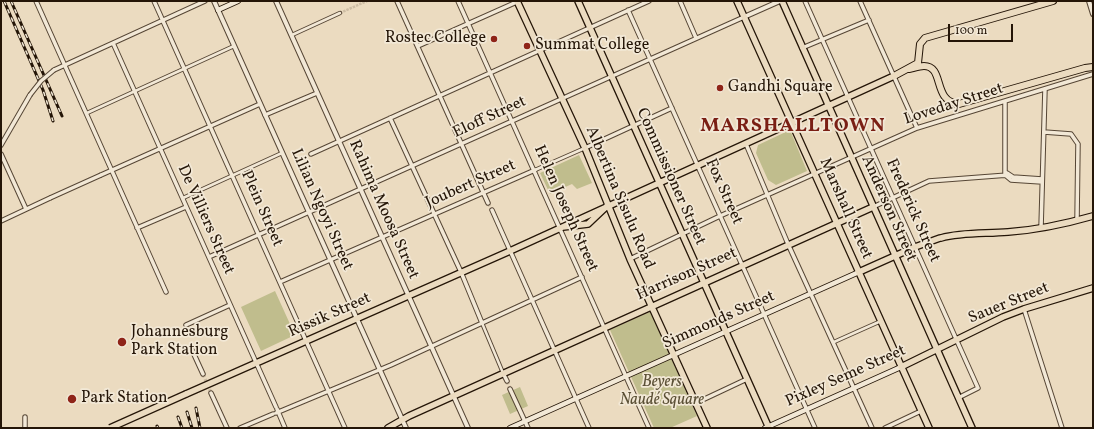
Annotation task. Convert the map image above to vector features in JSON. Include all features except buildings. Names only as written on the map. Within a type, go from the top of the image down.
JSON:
[{"type":"highway","points":[[894,76],[918,63],[920,44],[925,38],[1053,1]]},
{"type":"highway","points":[[909,69],[924,66],[931,68],[936,75],[944,98],[953,104],[966,102],[1007,89],[1093,67]]},
{"type":"main road","points":[[218,10],[238,1]]},
{"type":"main road","name":"Albertina Sisulu Road","points":[[518,1],[585,148],[607,206],[630,259],[707,428]]},
{"type":"main road","name":"Commissioner Street","points":[[578,1],[768,428]]},
{"type":"main road","name":"Marshall Street","points":[[737,1],[929,428]]},
{"type":"main road","name":"Anderson Street","points":[[781,1],[972,428]]},
{"type":"main road","name":"Rissik Street","points":[[110,428],[510,251],[829,107],[894,76]]},
{"type":"main road","name":"Rissik Street","points":[[560,228],[588,224],[607,206]]},
{"type":"main road","name":"Harrison Street","points":[[388,428],[652,305],[873,207]]},
{"type":"main road","name":"Simmonds Street","points":[[510,428],[915,247],[940,238],[955,235],[1008,232],[1041,228],[1093,216]]},
{"type":"main road","name":"Sauer Street","points":[[937,351],[1024,309],[1093,288]]},
{"type":"main road","name":"Pixley Seme Street","points":[[768,428],[937,351]]},
{"type":"street","points":[[36,1],[166,292]]},
{"type":"street","name":"Plein Street","points":[[154,1],[345,428]]},
{"type":"street","points":[[1,145],[30,95],[41,81],[54,70],[205,1]]},
{"type":"street","name":"Lilian Ngoyi Street","points":[[214,1],[406,428]]},
{"type":"street","name":"Rahima Moosa Street","points":[[276,1],[468,428]]},
{"type":"street","points":[[397,1],[488,202]]},
{"type":"street","name":"Helen Joseph Street","points":[[458,1],[650,428]]},
{"type":"street","points":[[418,46],[518,1]]},
{"type":"street","points":[[312,154],[339,140],[490,74],[649,1]]},
{"type":"street","points":[[680,1],[696,38]]},
{"type":"street","name":"Eloff Street","points":[[209,257],[463,144],[744,16],[781,1]]},
{"type":"street","name":"Frederick Street","points":[[805,1],[978,388],[958,398]]},
{"type":"street","points":[[860,1],[917,128]]},
{"type":"street","points":[[1089,1],[1093,14]]},
{"type":"street","name":"Fox Street","points":[[628,10],[815,428]]},
{"type":"street","points":[[291,35],[340,13]]},
{"type":"street","points":[[802,48],[869,20]]},
{"type":"street","name":"De Villiers Street","points":[[113,43],[183,198],[276,411],[285,428]]},
{"type":"street","points":[[87,113],[234,46]]},
{"type":"street","name":"Loveday Street","points":[[630,259],[720,216],[917,128],[1093,74]]},
{"type":"street","points":[[1041,228],[1045,89]]},
{"type":"street","points":[[266,115],[317,92]]},
{"type":"street","points":[[1005,101],[1007,174],[1012,180],[1042,181]]},
{"type":"street","points":[[1,221],[260,104]]},
{"type":"street","name":"Joubert Street","points":[[280,282],[585,148],[672,108]]},
{"type":"street","points":[[390,118],[461,272],[507,381]]},
{"type":"street","points":[[1044,132],[1071,134],[1078,144],[1077,220]]},
{"type":"street","points":[[746,144],[788,244],[872,428]]},
{"type":"street","points":[[183,198],[282,152]]},
{"type":"street","points":[[1,154],[26,209]]},
{"type":"street","name":"Harrison Street","points":[[873,207],[929,181],[1007,174]]},
{"type":"street","points":[[137,228],[186,207]]},
{"type":"street","points":[[492,210],[589,428]]},
{"type":"street","points":[[240,428],[276,411],[380,370],[582,278]]},
{"type":"street","points":[[186,325],[230,305]]},
{"type":"street","points":[[1024,309],[1062,428]]},
{"type":"street","points":[[834,342],[881,321]]},
{"type":"street","points":[[192,350],[203,374]]},
{"type":"street","points":[[696,402],[747,379]]},
{"type":"street","points":[[510,389],[528,428]]},
{"type":"street","points":[[211,393],[227,428]]},
{"type":"street","points":[[885,428],[921,411]]},
{"type":"street","points":[[25,417],[25,428]]},
{"type":"green space","points":[[790,130],[807,171],[776,185],[768,180],[756,153],[758,145]]},
{"type":"green space","points":[[579,155],[592,183],[577,189],[572,184],[550,194],[540,173]]},
{"type":"green space","points":[[275,291],[295,335],[261,351],[241,307]]},
{"type":"green space","name":"Beyers Naudé Square","points":[[650,312],[697,416],[670,428],[654,428],[610,330]]},
{"type":"green space","points":[[520,387],[528,406],[510,414],[502,395]]},
{"type":"tunnel","points":[[340,13],[367,1]]},
{"type":"tunnel","points":[[488,203],[492,210]]},
{"type":"tunnel","points":[[203,374],[211,393]]},
{"type":"tunnel","points":[[507,381],[510,389]]},
{"type":"railway","points":[[4,1],[43,90],[53,121]]},
{"type":"railway","points":[[11,1],[62,116]]},
{"type":"railway","points":[[196,408],[200,428]]},
{"type":"railway","points":[[187,412],[192,428]]},
{"type":"railway","points":[[178,417],[182,428]]},
{"type":"place","name":"Rostec College","points":[[494,39]]},
{"type":"place","name":"Summat College","points":[[527,46]]},
{"type":"place","name":"Gandhi Square","points":[[720,88]]},
{"type":"place","name":"Johannesburg Park Station","points":[[122,342]]},
{"type":"place","name":"Park Station","points":[[72,399]]},
{"type":"district","name":"MARSHALLTOWN","points":[[793,127]]}]
